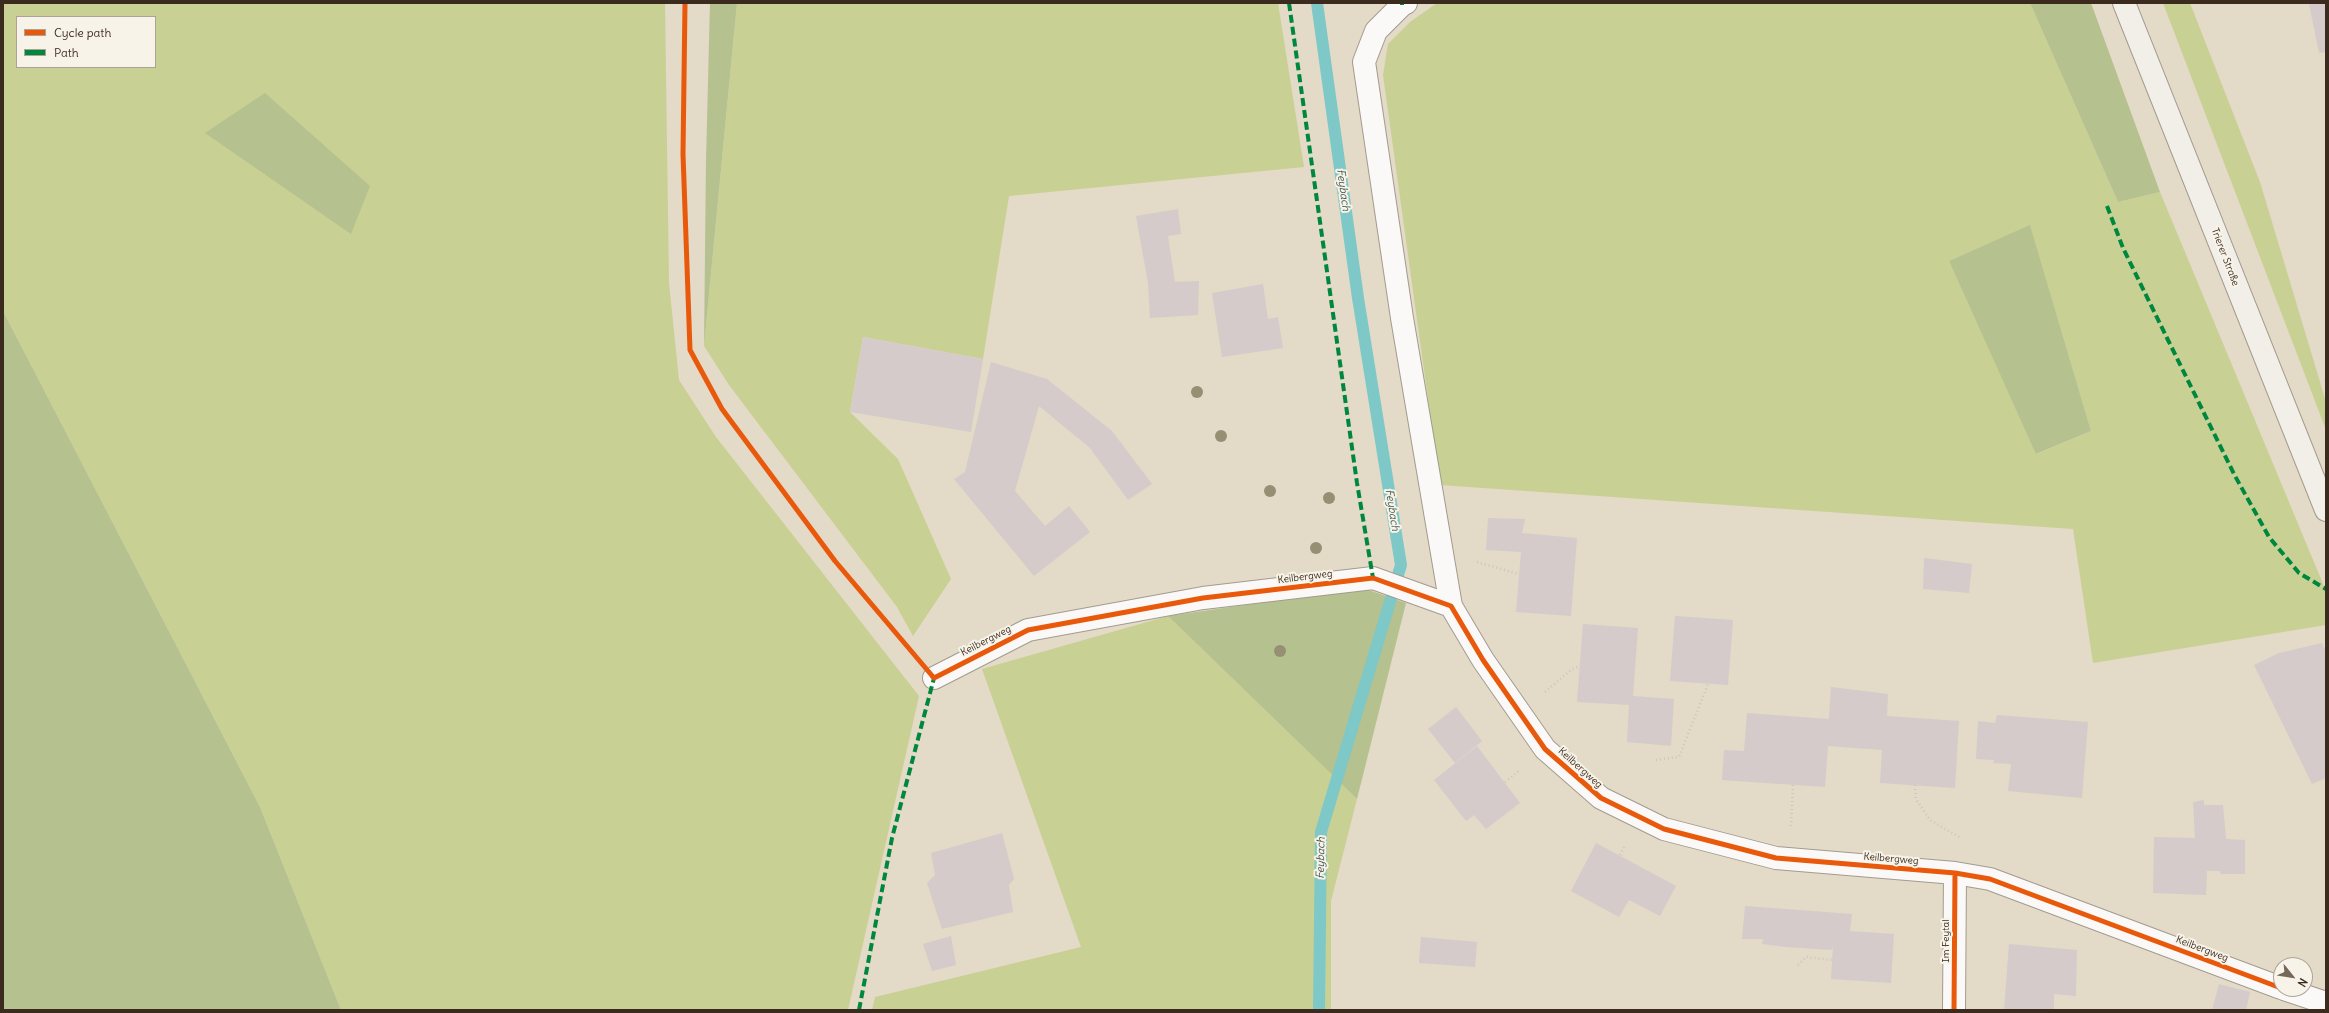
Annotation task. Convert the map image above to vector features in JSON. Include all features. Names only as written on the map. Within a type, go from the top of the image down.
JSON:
[{"type":"main road","name":"Trierer Straße","points":[[2124,3],[2326,510]]},
{"type":"street","points":[[1406,3],[1402,4],[1376,31],[1364,62],[1402,318],[1451,606]]},
{"type":"street","name":"Keilbergweg","points":[[934,678],[1028,630],[1203,598],[1373,578],[1451,606],[1484,660],[1545,749],[1605,801],[1664,829],[1776,858],[1955,873],[1990,879],[2273,986]]},
{"type":"street","name":"Im Feytal","points":[[1954,1010],[1955,873]]},
{"type":"street","name":"Keilbergweg","points":[[2307,997],[2326,1003]]},
{"type":"path","points":[[1474,561],[1519,574]]},
{"type":"path","points":[[1521,714],[1572,669],[1580,666]]},
{"type":"path","points":[[1656,760],[1679,756],[1708,684]]},
{"type":"path","points":[[1790,859],[1793,785]]},
{"type":"path","points":[[1916,785],[1916,799],[1930,820],[1959,837]]},
{"type":"path","points":[[1798,965],[1806,957],[1832,960]]},
{"type":"green space","points":[[3,3],[665,3],[669,283],[679,380],[716,437],[919,696],[848,1010],[341,1010],[260,807],[3,311]]},
{"type":"green space","points":[[710,3],[737,3],[704,346],[706,161]]},
{"type":"green space","points":[[737,3],[1278,3],[1304,167],[1009,196],[983,359],[863,337],[850,412],[898,459],[951,579],[913,636],[897,607],[729,385],[704,346]]},
{"type":"green space","points":[[1437,3],[2030,3],[2118,202],[2160,192],[2326,591],[2326,625],[2093,663],[2073,529],[1440,485],[1383,75],[1388,44],[1410,22]],"holes":[[[2030,226],[2091,431],[2037,454],[1949,261]]]},
{"type":"green space","points":[[2030,3],[2091,3],[2160,192],[2118,202]]},
{"type":"green space","points":[[2163,3],[2190,3],[2260,182],[2326,402],[2326,430]]},
{"type":"green space","points":[[265,93],[370,186],[351,234],[205,133]]},
{"type":"green space","points":[[2030,225],[2091,431],[2036,454],[1949,261]]},
{"type":"green space","points":[[3,311],[260,807],[341,1010],[3,1010]]},
{"type":"green space","points":[[1363,588],[1406,603],[1357,799],[1168,616]]},
{"type":"green space","points":[[1168,616],[1357,799],[1331,901],[1331,1010],[872,1010],[875,997],[1081,947],[982,669]]},
{"type":"building","points":[[2326,3],[2326,52],[2319,53],[2309,4]]},
{"type":"building","points":[[1178,209],[1181,234],[1168,236],[1175,282],[1199,281],[1198,315],[1150,318],[1148,283],[1136,216]]},
{"type":"building","points":[[1263,284],[1268,319],[1278,317],[1283,348],[1222,357],[1212,293]]},
{"type":"building","points":[[863,337],[983,359],[971,432],[850,412]]},
{"type":"building","points":[[991,362],[1047,379],[1112,431],[1152,484],[1128,500],[1090,448],[1039,406],[1015,491],[1045,526],[1069,506],[1090,532],[1034,576],[954,479],[965,472]]},
{"type":"building","points":[[1488,518],[1525,519],[1522,533],[1577,538],[1571,616],[1516,612],[1521,552],[1486,550]]},
{"type":"building","points":[[1924,558],[1972,564],[1969,593],[1923,589]]},
{"type":"building","points":[[1675,616],[1733,620],[1728,685],[1670,681]]},
{"type":"building","points":[[1583,624],[1638,628],[1633,696],[1674,699],[1671,746],[1627,742],[1629,705],[1577,702]]},
{"type":"building","points":[[2322,643],[2326,652],[2326,778],[2312,784],[2254,665],[2279,653]]},
{"type":"building","points":[[1831,687],[1888,694],[1887,716],[1959,721],[1955,788],[1880,783],[1882,750],[1828,746],[1825,787],[1722,780],[1724,750],[1744,751],[1747,713],[1829,719]]},
{"type":"building","points":[[1456,707],[1482,741],[1455,763],[1428,729]]},
{"type":"building","points":[[1997,715],[2088,722],[2082,798],[2008,791],[2011,764],[1993,763],[1994,760],[1976,759],[1978,721],[1995,723]]},
{"type":"building","points":[[1477,746],[1520,803],[1486,829],[1474,815],[1466,821],[1434,780]]},
{"type":"building","points":[[2204,800],[2204,805],[2223,805],[2226,839],[2245,840],[2245,874],[2221,874],[2220,871],[2207,871],[2206,895],[2153,893],[2154,837],[2195,838],[2193,802]]},
{"type":"building","points":[[1002,833],[1014,879],[1009,885],[1013,912],[942,929],[927,883],[935,875],[931,853]]},
{"type":"building","points":[[1596,843],[1676,886],[1660,916],[1629,900],[1619,917],[1571,891]]},
{"type":"building","points":[[1745,906],[1852,914],[1850,931],[1894,934],[1891,983],[1831,979],[1833,945],[1832,950],[1786,947],[1762,944],[1763,939],[1742,939]]},
{"type":"building","points":[[951,936],[956,965],[932,971],[923,944]]},
{"type":"building","points":[[1421,937],[1477,942],[1475,967],[1419,963]]},
{"type":"building","points":[[2009,944],[2077,950],[2076,996],[2054,994],[2054,1010],[2004,1010]]},
{"type":"building","points":[[2219,984],[2250,992],[2246,1010],[2212,1010]]},
{"type":"waterway","name":"Feybach","points":[[1317,3],[1358,298],[1401,565],[1321,832],[1319,1010]]},
{"type":"marked path","points":[[1289,3],[1357,483],[1373,578]]},
{"type":"marked path","points":[[2107,206],[2123,248],[2167,338],[2235,476],[2269,537],[2299,573],[2326,589]]},
{"type":"marked path","points":[[859,1010],[892,838],[934,678],[931,675]]},
{"type":"cycle path","points":[[685,3],[683,154],[690,350],[722,409],[835,561],[934,678],[1028,630],[1203,598],[1373,578],[1451,606],[1483,660],[1545,749],[1601,798],[1664,829],[1776,858],[1955,873],[1990,879],[2273,985]]},
{"type":"cycle path","points":[[1954,1010],[1955,873]]}]
